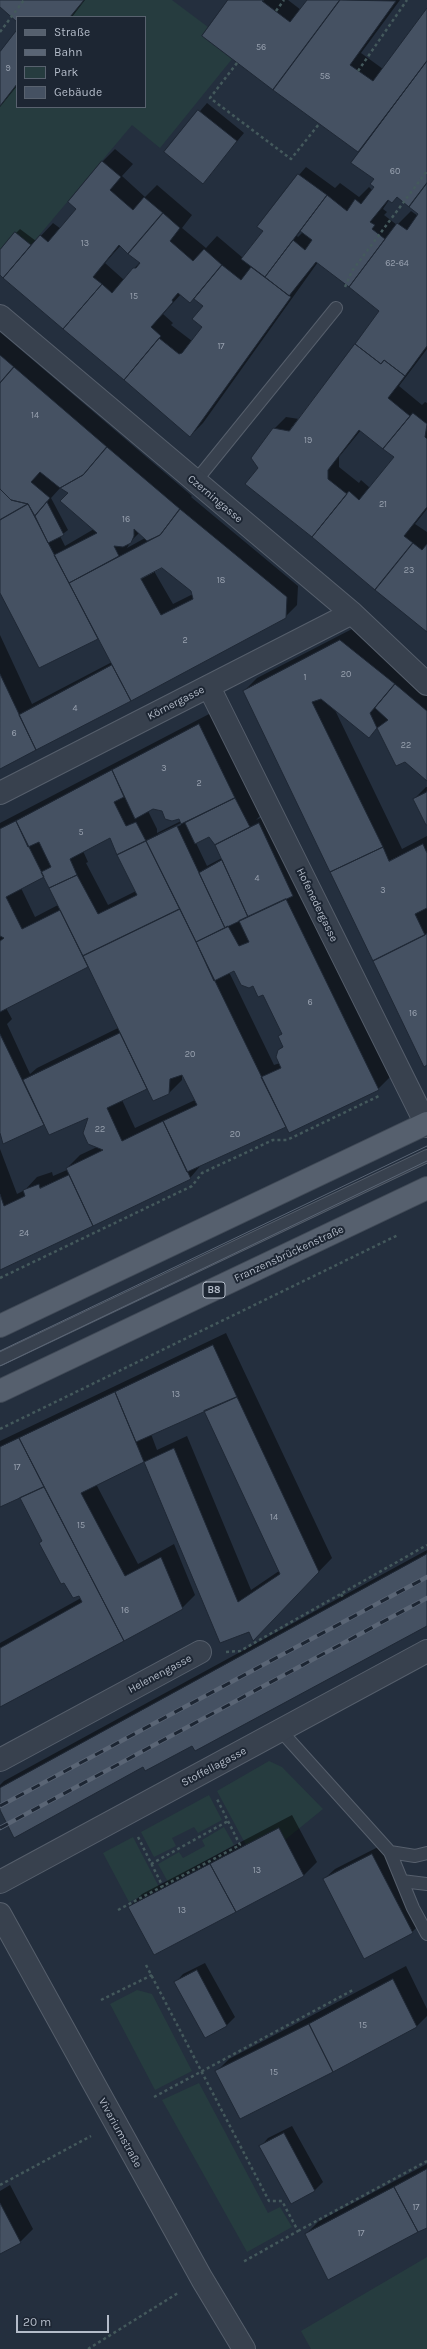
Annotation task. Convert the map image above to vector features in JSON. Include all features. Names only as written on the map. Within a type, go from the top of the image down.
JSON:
[{"type":"main road","points":[[0,1326],[427,1124]]},
{"type":"main road","name":"Franzensbrückenstraße","points":[[0,1391],[427,1188]]},
{"type":"street","name":"Czerningasse","points":[[0,316],[352,614],[427,684]]},
{"type":"street","name":"Körnergasse","points":[[0,793],[352,614]]},
{"type":"street","name":"Hofenedergasse","points":[[209,687],[427,1124]]},
{"type":"street","name":"Stoffellagasse","points":[[0,1882],[427,1651]]},
{"type":"street","name":"Helenengasse","points":[[0,1760],[200,1652]]},
{"type":"street","name":"Vivariumstraße","points":[[0,1914],[114,2123],[202,2279],[244,2349]]},
{"type":"lane","points":[[195,482],[336,308]]},
{"type":"lane","points":[[0,1359],[427,1156]]},
{"type":"lane","points":[[275,1734],[390,1852],[427,1934]]},
{"type":"lane","points":[[390,1852],[415,1856],[427,1853]]},
{"type":"lane","points":[[402,1881],[427,1884]]},
{"type":"path","points":[[0,32],[24,0]]},
{"type":"path","points":[[276,11],[284,0]]},
{"type":"path","points":[[358,71],[407,0]]},
{"type":"path","points":[[237,63],[210,98],[291,160],[319,124]]},
{"type":"path","points":[[336,308],[352,271],[427,171]]},
{"type":"path","points":[[0,1278],[192,1186],[202,1173],[273,1140],[287,1140],[406,1084]]},
{"type":"path","points":[[0,1429],[399,1234]]},
{"type":"path","name":"Helenengasse","points":[[200,1652],[240,1651],[427,1545]]},
{"type":"path","points":[[341,1594],[344,1599]]},
{"type":"path","points":[[118,1910],[240,1845],[215,1796]]},
{"type":"path","points":[[152,1864],[228,1821]]},
{"type":"path","points":[[135,1831],[163,1887]]},
{"type":"path","points":[[146,1965],[269,2201],[282,2201],[298,2230]]},
{"type":"path","points":[[101,2000],[152,1975]]},
{"type":"path","points":[[154,2097],[353,1990]]},
{"type":"path","points":[[0,2185],[114,2123]]},
{"type":"path","points":[[243,2262],[298,2230],[427,2162]]},
{"type":"path","points":[[88,2349],[202,2279]]},
{"type":"green space","points":[[84,0],[172,0],[208,27],[202,36],[232,59],[160,148],[132,125],[31,245],[15,232],[0,250],[0,106],[16,85],[16,108],[146,108],[146,16],[71,16]]},
{"type":"green space","points":[[269,1761],[282,1767],[323,1809],[285,1840],[279,1828],[246,1845],[217,1791]]},
{"type":"green space","points":[[209,1795],[222,1820],[198,1833],[194,1827],[172,1838],[176,1846],[154,1857],[141,1832]]},
{"type":"green space","points":[[224,1827],[234,1845],[168,1882],[158,1864],[179,1852],[183,1858],[205,1846],[202,1840]]},
{"type":"green space","points":[[133,1837],[159,1887],[129,1902],[103,1853]]},
{"type":"green space","points":[[137,1990],[152,1994],[192,2071],[155,2090],[110,2004]]},
{"type":"green space","points":[[199,2083],[268,2213],[280,2207],[292,2227],[247,2252],[162,2100]]},
{"type":"green space","points":[[427,2257],[427,2349],[311,2349],[301,2331]]},
{"type":"building","points":[[0,0],[84,0],[71,16],[16,16],[16,21],[0,7]]},
{"type":"building","points":[[228,0],[264,0],[262,1],[290,22],[307,0],[340,0],[273,90],[202,36]]},
{"type":"building","points":[[340,0],[396,1],[350,65],[373,81],[427,8],[427,61],[358,152],[273,90]]},
{"type":"building","points":[[16,31],[16,85],[0,106],[0,52]]},
{"type":"building","points":[[427,61],[427,183],[409,207],[397,197],[392,203],[388,200],[370,222],[375,225],[372,229],[385,239],[349,287],[316,262],[289,296],[265,277],[293,240],[305,250],[312,240],[300,231],[327,195],[347,211],[355,199],[361,204],[374,187],[370,184],[374,179],[351,163]]},
{"type":"building","points":[[198,110],[237,141],[203,184],[164,152]]},
{"type":"building","points":[[102,161],[121,177],[110,190],[133,210],[144,197],[163,213],[128,254],[119,245],[93,277],[102,284],[63,329],[3,278],[40,235],[48,242],[76,209],[68,202]]},
{"type":"building","points":[[298,174],[327,195],[265,277],[241,259],[263,231],[257,227]]},
{"type":"building","points":[[427,183],[427,346],[405,376],[384,360],[381,364],[355,344],[379,311],[349,287],[397,223],[407,230],[418,214],[409,207]]},
{"type":"building","points":[[163,213],[180,228],[170,241],[193,261],[204,249],[222,265],[190,303],[178,293],[172,300],[173,302],[151,327],[161,336],[124,380],[63,329],[102,284],[112,293],[133,268],[136,268],[140,263],[128,254]]},
{"type":"building","points":[[15,232],[31,245],[3,278],[0,275],[0,250]]},
{"type":"building","points":[[222,265],[241,280],[251,267],[291,297],[190,437],[124,380],[159,338],[179,354],[182,353],[202,327],[192,319],[203,306],[194,299]]},
{"type":"building","points":[[355,344],[381,364],[384,360],[405,376],[388,398],[410,416],[383,449],[359,430],[328,470],[328,479],[347,494],[312,537],[245,484],[258,468],[251,458],[273,428],[289,431]]},
{"type":"building","points":[[0,355],[14,367],[0,383]]},
{"type":"building","points":[[14,367],[107,447],[83,475],[60,488],[40,472],[31,482],[50,498],[35,516],[28,504],[11,500],[0,489],[0,383]]},
{"type":"building","points":[[413,413],[427,424],[425,437],[427,439],[427,507],[404,536],[413,543],[375,590],[312,537],[349,491],[359,500],[394,457],[383,449]]},
{"type":"building","points":[[107,447],[180,509],[160,535],[147,541],[134,529],[134,536],[131,543],[123,547],[114,546],[119,556],[69,583],[54,555],[97,533],[60,501],[68,493],[60,488],[83,475]]},
{"type":"building","points":[[0,489],[11,500],[28,504],[0,520]]},
{"type":"building","points":[[47,502],[64,535],[48,543],[35,516]]},
{"type":"building","points":[[28,504],[98,639],[39,668],[0,593],[0,520]]},
{"type":"building","points":[[180,509],[287,597],[286,618],[131,701],[69,583],[160,535]],"holes":[[[162,568],[191,591],[193,599],[161,615],[141,579]]]},
{"type":"building","points":[[413,543],[422,550],[427,544],[427,632],[375,590]]},
{"type":"building","points":[[340,640],[395,684],[370,713],[377,728],[369,738],[321,699],[312,702],[383,847],[330,872],[243,691]]},
{"type":"building","points":[[112,665],[131,701],[36,750],[19,715]]},
{"type":"building","points":[[0,674],[36,750],[0,769]]},
{"type":"building","points":[[395,684],[427,711],[427,781],[405,762],[396,766],[377,728],[388,720],[375,708]]},
{"type":"building","points":[[199,724],[235,798],[181,824],[179,819],[172,821],[165,819],[162,811],[153,809],[135,819],[112,770]]},
{"type":"building","points":[[112,770],[124,797],[114,802],[126,826],[136,822],[146,841],[117,855],[110,838],[70,859],[77,875],[49,888],[41,872],[51,867],[39,842],[28,847],[16,821]]},
{"type":"building","points":[[427,792],[427,825],[426,825],[413,799]]},
{"type":"building","points":[[235,798],[250,827],[215,845],[209,837],[195,844],[185,823]]},
{"type":"building","points":[[16,821],[44,877],[6,897],[22,929],[60,910],[88,967],[0,1012],[0,941],[4,938],[0,936],[0,829]]},
{"type":"building","points":[[259,823],[293,896],[248,917],[215,845]]},
{"type":"building","points":[[177,826],[225,928],[196,942],[146,841]]},
{"type":"building","points":[[146,841],[180,909],[83,956],[49,888],[77,875],[98,914],[137,895],[117,855]]},
{"type":"building","points":[[423,844],[427,853],[427,908],[415,914],[425,935],[373,961],[330,872],[383,847],[389,861]]},
{"type":"building","points":[[222,860],[248,917],[225,928],[199,873]]},
{"type":"building","points":[[286,899],[379,1090],[289,1133],[261,1077],[281,1068],[276,1057],[278,1050],[283,1047],[278,1036],[282,1034],[263,995],[258,997],[253,986],[249,988],[241,985],[234,971],[214,981],[196,942],[228,926],[239,946],[249,942],[239,921]]},
{"type":"building","points":[[180,909],[286,1127],[187,1172],[163,1121],[197,1105],[182,1075],[170,1079],[169,1094],[153,1101],[83,956]]},
{"type":"building","points":[[427,934],[427,1065],[424,1067],[373,961]]},
{"type":"building","points":[[120,1033],[147,1089],[107,1108],[122,1141],[163,1121],[191,1179],[93,1226],[66,1168],[103,1150],[88,1144],[83,1133],[88,1118],[49,1135],[23,1080]]},
{"type":"building","points":[[0,1034],[44,1125],[3,1144],[0,1133]]},
{"type":"building","points":[[69,1175],[93,1226],[0,1270],[0,1194],[4,1206],[25,1196],[23,1190],[39,1184],[40,1188]]},
{"type":"building","points":[[213,1345],[237,1397],[136,1442],[115,1392]]},
{"type":"building","points":[[115,1392],[144,1462],[81,1493],[125,1576],[161,1557],[183,1609],[124,1641],[19,1438]]},
{"type":"building","points":[[237,1397],[319,1572],[253,1641],[249,1632],[220,1643],[144,1462],[174,1448],[238,1602],[280,1574],[204,1411]]},
{"type":"building","points":[[19,1438],[44,1487],[0,1507],[0,1447]]},
{"type":"building","points":[[44,1487],[124,1641],[0,1707],[0,1648],[82,1602],[79,1596],[73,1598],[64,1583],[61,1584],[39,1543],[42,1541],[20,1498]]},
{"type":"building","points":[[427,1554],[427,1626],[195,1751],[192,1746],[145,1771],[143,1767],[14,1838],[0,1810],[0,1788]]},
{"type":"building","points":[[279,1828],[304,1876],[236,1912],[210,1864]]},
{"type":"building","points":[[372,1854],[413,1933],[364,1959],[323,1879]]},
{"type":"building","points":[[210,1864],[236,1912],[154,1955],[128,1907]]},
{"type":"building","points":[[197,1970],[227,2026],[205,2038],[174,1982]]},
{"type":"building","points":[[393,1979],[417,2027],[333,2072],[309,2024]]},
{"type":"building","points":[[309,2024],[333,2072],[240,2119],[215,2071]]},
{"type":"building","points":[[284,2133],[315,2191],[291,2204],[259,2146]]},
{"type":"building","points":[[427,2169],[427,2228],[418,2232],[394,2187]]},
{"type":"building","points":[[394,2187],[418,2232],[328,2280],[305,2234]]},
{"type":"building","points":[[0,2203],[21,2243],[0,2254]]},
{"type":"tram line","points":[[0,1351],[427,1146]]},
{"type":"tram line","points":[[0,1366],[427,1161]]},
{"type":"railway","points":[[0,1806],[427,1577]]},
{"type":"railway","points":[[0,1828],[427,1598]]}]
